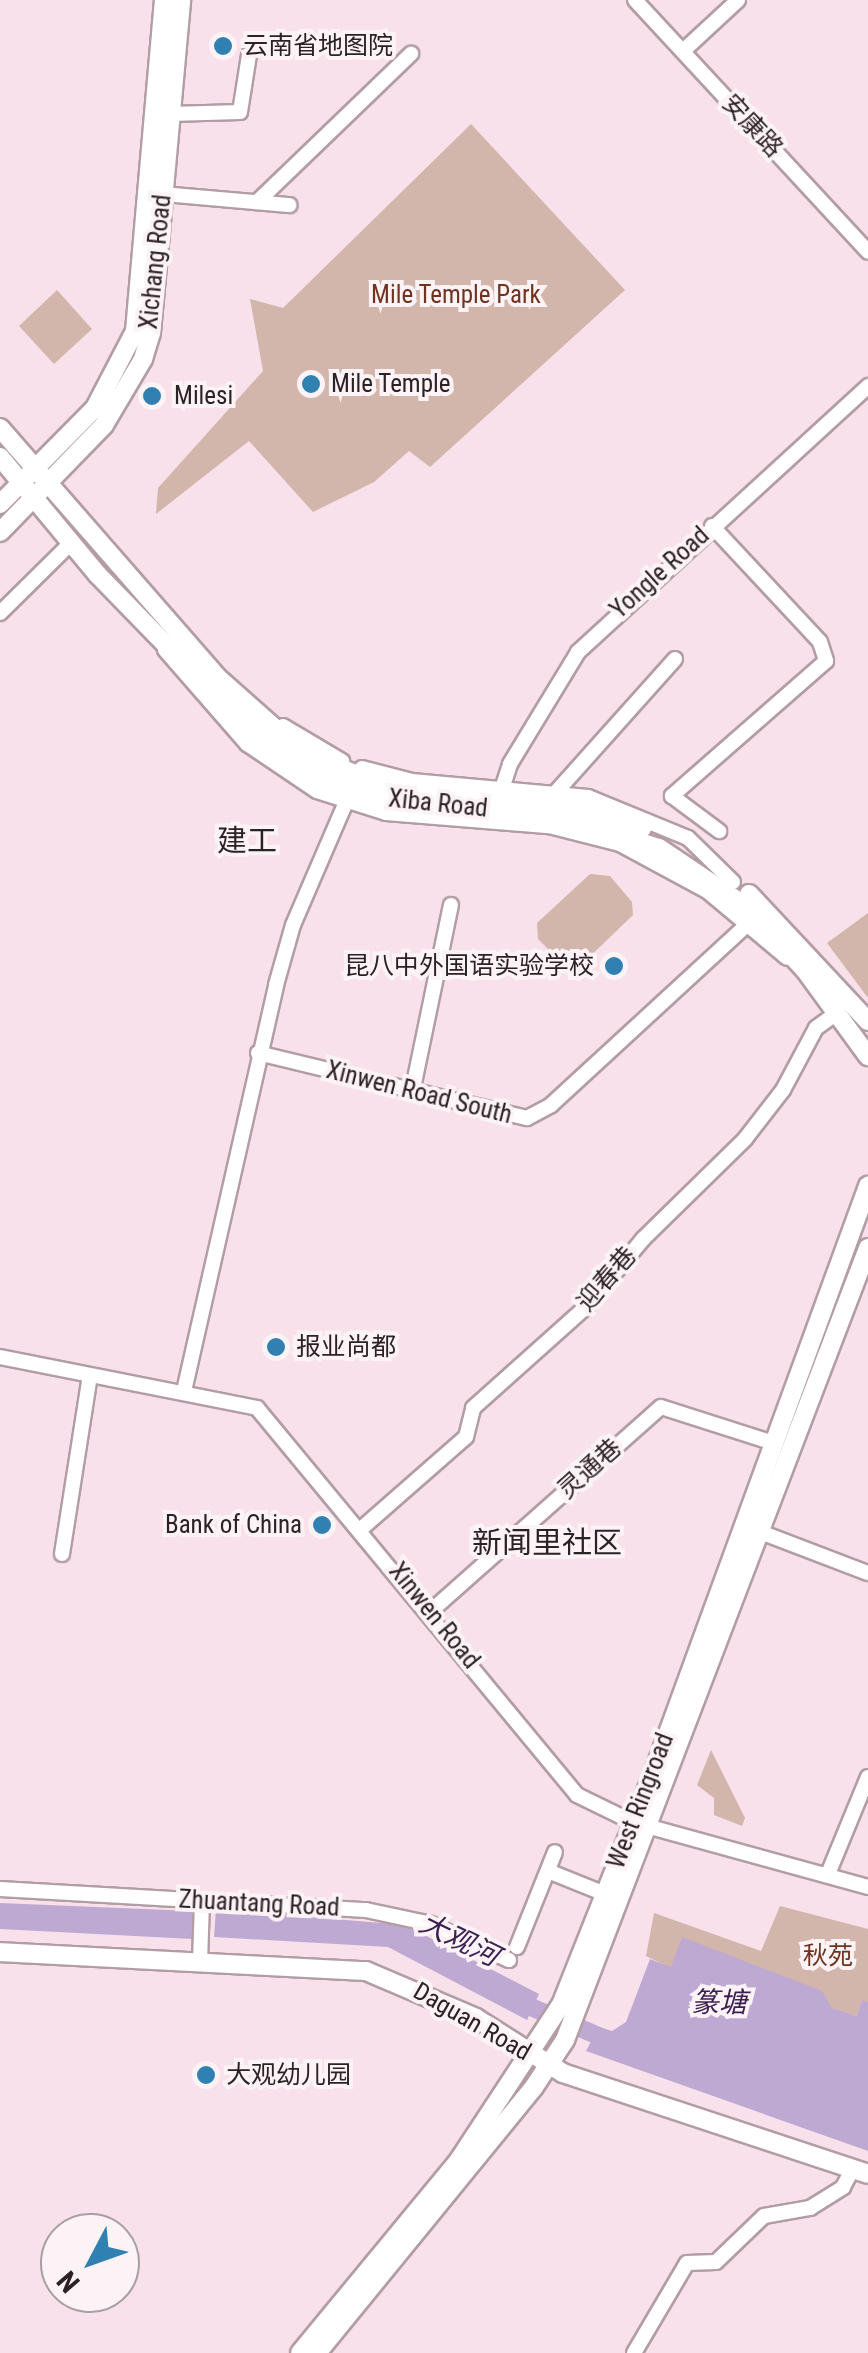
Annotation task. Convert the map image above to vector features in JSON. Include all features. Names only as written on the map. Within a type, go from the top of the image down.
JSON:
[{"type":"main road","name":"Xichang Road","points":[[0,504],[94,408],[135,331],[164,0]]},
{"type":"main road","name":"Xichang Road","points":[[0,532],[104,425],[143,359],[181,0]]},
{"type":"main road","points":[[0,428],[27,475]]},
{"type":"main road","points":[[0,457],[27,475]]},
{"type":"main road","name":"Xiba Road","points":[[27,475],[46,485],[264,725],[328,767],[411,792],[501,792],[624,820],[685,849],[733,882],[796,938],[868,1021]]},
{"type":"main road","name":"Xiba Road","points":[[27,475],[32,499],[70,544],[255,735],[322,780],[389,802],[551,814],[624,832],[714,881],[805,970],[868,1056]]},
{"type":"main road","name":"West Ringroad","points":[[569,2010],[605,1894],[641,1824],[868,1186]]},
{"type":"main road","name":"West Ringroad","points":[[317,2353],[541,2061],[569,2010],[641,1824],[763,1533],[868,1248]]},
{"type":"main road","name":"Daguan Road","points":[[0,1952],[366,1971],[445,2002],[541,2061],[860,2171]]},
{"type":"main road","name":"West Ringroad","points":[[300,2353],[541,2061]]},
{"type":"street","name":"安康路","points":[[635,0],[868,252]]},
{"type":"street","points":[[683,50],[738,0]]},
{"type":"street","points":[[257,202],[410,54]]},
{"type":"street","points":[[170,114],[240,112],[249,55]]},
{"type":"street","points":[[162,194],[290,205]]},
{"type":"street","name":"Yongle Road","points":[[501,792],[578,652],[868,386]]},
{"type":"street","points":[[712,526],[820,642],[826,661],[672,796],[692,817],[720,830]]},
{"type":"street","points":[[0,613],[70,544]]},
{"type":"street","points":[[150,623],[174,669],[247,744],[292,777],[346,802],[439,820],[549,826],[620,844],[707,891],[805,970]]},
{"type":"street","points":[[556,791],[675,659]]},
{"type":"street","points":[[501,792],[556,791],[628,809],[688,838],[733,882]]},
{"type":"street","points":[[184,1392],[258,1053],[293,925],[346,802]]},
{"type":"street","points":[[412,1093],[450,905]]},
{"type":"street","name":"Xinwen Road South","points":[[258,1053],[514,1119],[537,1114],[747,925]]},
{"type":"street","name":"迎春巷","points":[[362,1528],[466,1438],[473,1408],[587,1306],[643,1239],[745,1139],[784,1090],[816,1028],[837,1012]]},
{"type":"street","name":"Xinwen Road","points":[[0,1357],[257,1408],[362,1528],[577,1795],[641,1824],[868,1887]]},
{"type":"street","points":[[62,1554],[90,1376]]},
{"type":"street","name":"灵通巷","points":[[430,1611],[660,1407],[774,1443]]},
{"type":"street","points":[[763,1533],[868,1572]]},
{"type":"street","points":[[828,1874],[868,1777]]},
{"type":"street","points":[[555,1852],[548,1871],[605,1894]]},
{"type":"street","name":"Zhuantang Road","points":[[0,1890],[366,1910],[431,1924],[513,1954],[548,1871]]},
{"type":"street","points":[[200,1962],[202,1902]]},
{"type":"street","points":[[634,2353],[687,2263],[716,2262],[772,2212],[810,2208],[860,2171]]},
{"type":"green space","name":"Mile Temple Park","points":[[471,124],[625,290],[430,467],[409,451],[374,482],[313,512],[249,441],[156,514],[158,488],[263,371],[250,299],[283,308]]},
{"type":"green space","points":[[57,290],[92,329],[54,364],[19,326]]},
{"type":"green space","points":[[590,874],[610,876],[632,902],[633,915],[579,967],[567,968],[538,939],[537,923]]},
{"type":"green space","points":[[868,913],[868,998],[827,943]]},
{"type":"green space","points":[[711,1750],[745,1818],[742,1826],[714,1815],[714,1798],[697,1785]]},
{"type":"green space","name":"秋苑","points":[[780,1906],[868,1929],[868,2002],[862,2001],[857,2016],[831,2008],[821,1992],[683,1938],[671,1968],[646,1956],[654,1913],[761,1951]]},
{"type":"water","points":[[0,1903],[192,1911],[192,1939],[0,1929]]},
{"type":"water","points":[[216,1909],[405,1925],[539,1994],[527,2020],[388,1947],[214,1937]]},
{"type":"water","name":"篆塘","points":[[682,1937],[822,1991],[832,2008],[857,2016],[862,2000],[868,2002],[868,2151],[586,2051],[599,2027],[612,2031],[626,2022],[650,1959],[671,1967]]},
{"type":"waterway","name":"大观河","points":[[510,1998],[615,2043]]},
{"type":"place","name":"云南省地图院","points":[[223,46]]},
{"type":"place","name":"Mile Temple","points":[[311,384]]},
{"type":"place","name":"Milesi","points":[[152,396]]},
{"type":"place","name":"昆八中外国语实验学校","points":[[614,966]]},
{"type":"place","name":"报业尚都","points":[[276,1347]]},
{"type":"place","name":"Bank of China","points":[[322,1525]]},
{"type":"place","name":"大观幼儿园","points":[[206,2075]]},
{"type":"district","name":"建工","points":[[247,841]]},
{"type":"district","name":"新闻里社区","points":[[547,1543]]}]
